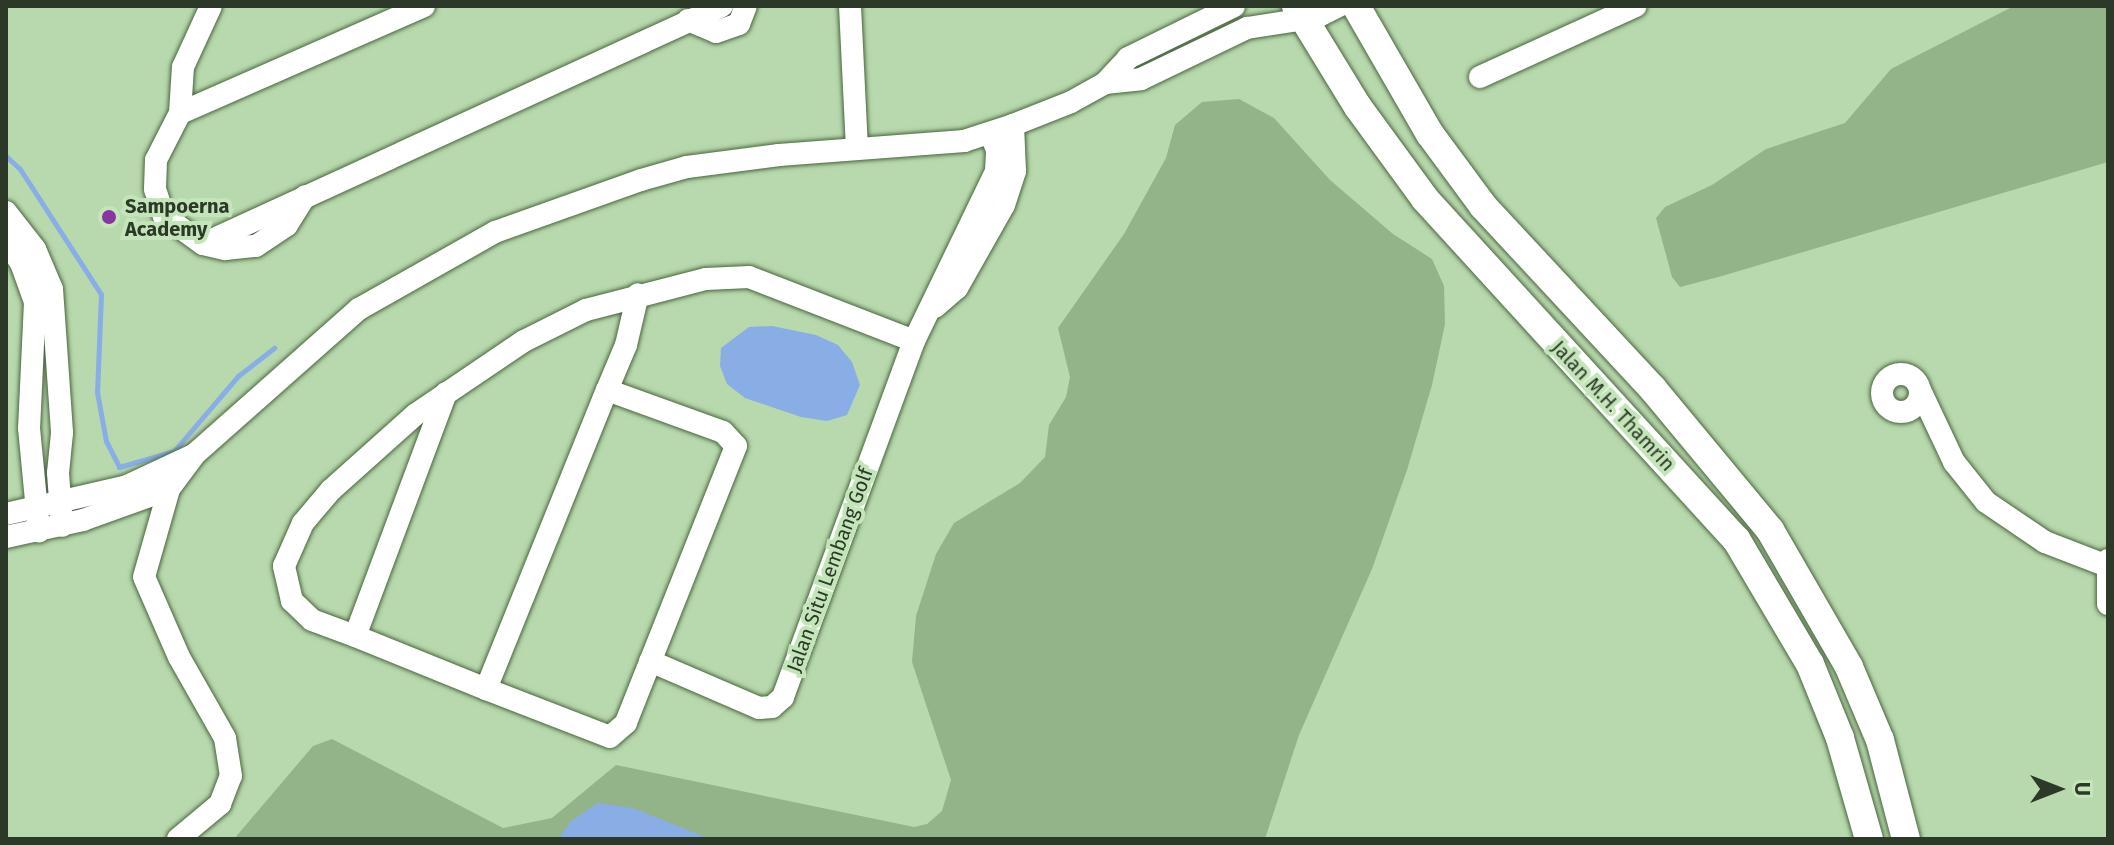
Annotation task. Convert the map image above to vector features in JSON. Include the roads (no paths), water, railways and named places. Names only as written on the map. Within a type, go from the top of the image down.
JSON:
[{"type":"main road","name":"Jalan M.H. Thamrin","points":[[1356,6],[1430,134],[1483,206],[1653,389],[1770,530],[1849,667],[1880,740],[1906,839]]},
{"type":"main road","name":"Jalan M.H. Thamrin","points":[[1300,12],[1358,107],[1425,199],[1736,539],[1810,664],[1840,738],[1869,839]]},
{"type":"street","points":[[211,6],[183,67],[180,113],[156,160],[157,203],[172,224],[203,244],[722,6]]},
{"type":"street","points":[[180,113],[424,6]]},
{"type":"street","points":[[688,20],[716,32],[739,24],[746,6]]},
{"type":"street","points":[[850,6],[857,149]]},
{"type":"street","points":[[1105,83],[1128,58],[1234,6]]},
{"type":"street","points":[[178,839],[220,804],[231,776],[225,738],[179,657],[144,577],[169,489],[195,454],[359,309],[495,232],[540,212],[687,167],[925,145],[990,133],[1105,83],[1141,79],[1247,28],[1300,12],[1339,6]]},
{"type":"street","points":[[1480,77],[1636,6]]},
{"type":"street","name":"Jalan Situ Lembang Golf","points":[[981,223],[1015,171],[1013,125]]},
{"type":"street","name":"Jalan Situ Lembang Golf","points":[[650,661],[759,708],[778,703],[914,341],[934,308],[957,288],[996,171],[997,150],[990,133]]},
{"type":"street","points":[[6,212],[26,234],[49,278],[62,433],[53,514],[39,532],[6,537]]},
{"type":"street","points":[[6,241],[21,263],[35,302],[34,389],[29,428],[34,472],[53,514]]},
{"type":"street","points":[[607,390],[723,432],[736,446],[623,729],[610,737],[301,613],[287,590],[287,553],[303,523],[352,466],[446,393],[546,329],[638,294],[706,279],[749,277],[914,341]]},
{"type":"street","points":[[486,689],[607,390],[638,294]]},
{"type":"street","points":[[34,389],[58,388]]},
{"type":"street","points":[[1920,390],[1954,462],[1986,502],[2045,542],[2107,562],[2108,604]]},
{"type":"street","points":[[355,636],[446,393]]},
{"type":"street","points":[[53,514],[127,486],[195,454]]},
{"type":"street","points":[[34,472],[58,473]]},
{"type":"street","points":[[6,514],[53,514],[169,489]]},
{"type":"water","points":[[772,326],[816,335],[838,345],[852,362],[860,385],[847,415],[827,421],[801,417],[745,398],[727,384],[720,366],[721,348],[749,327]]},
{"type":"water","points":[[598,803],[633,808],[710,839],[558,839],[571,821]]},
{"type":"waterway","points":[[6,156],[20,169],[101,294],[97,392],[106,441],[119,467],[174,451],[238,376],[274,348]]},
{"type":"place","name":"Sampoerna Academy","points":[[109,217]]}]
